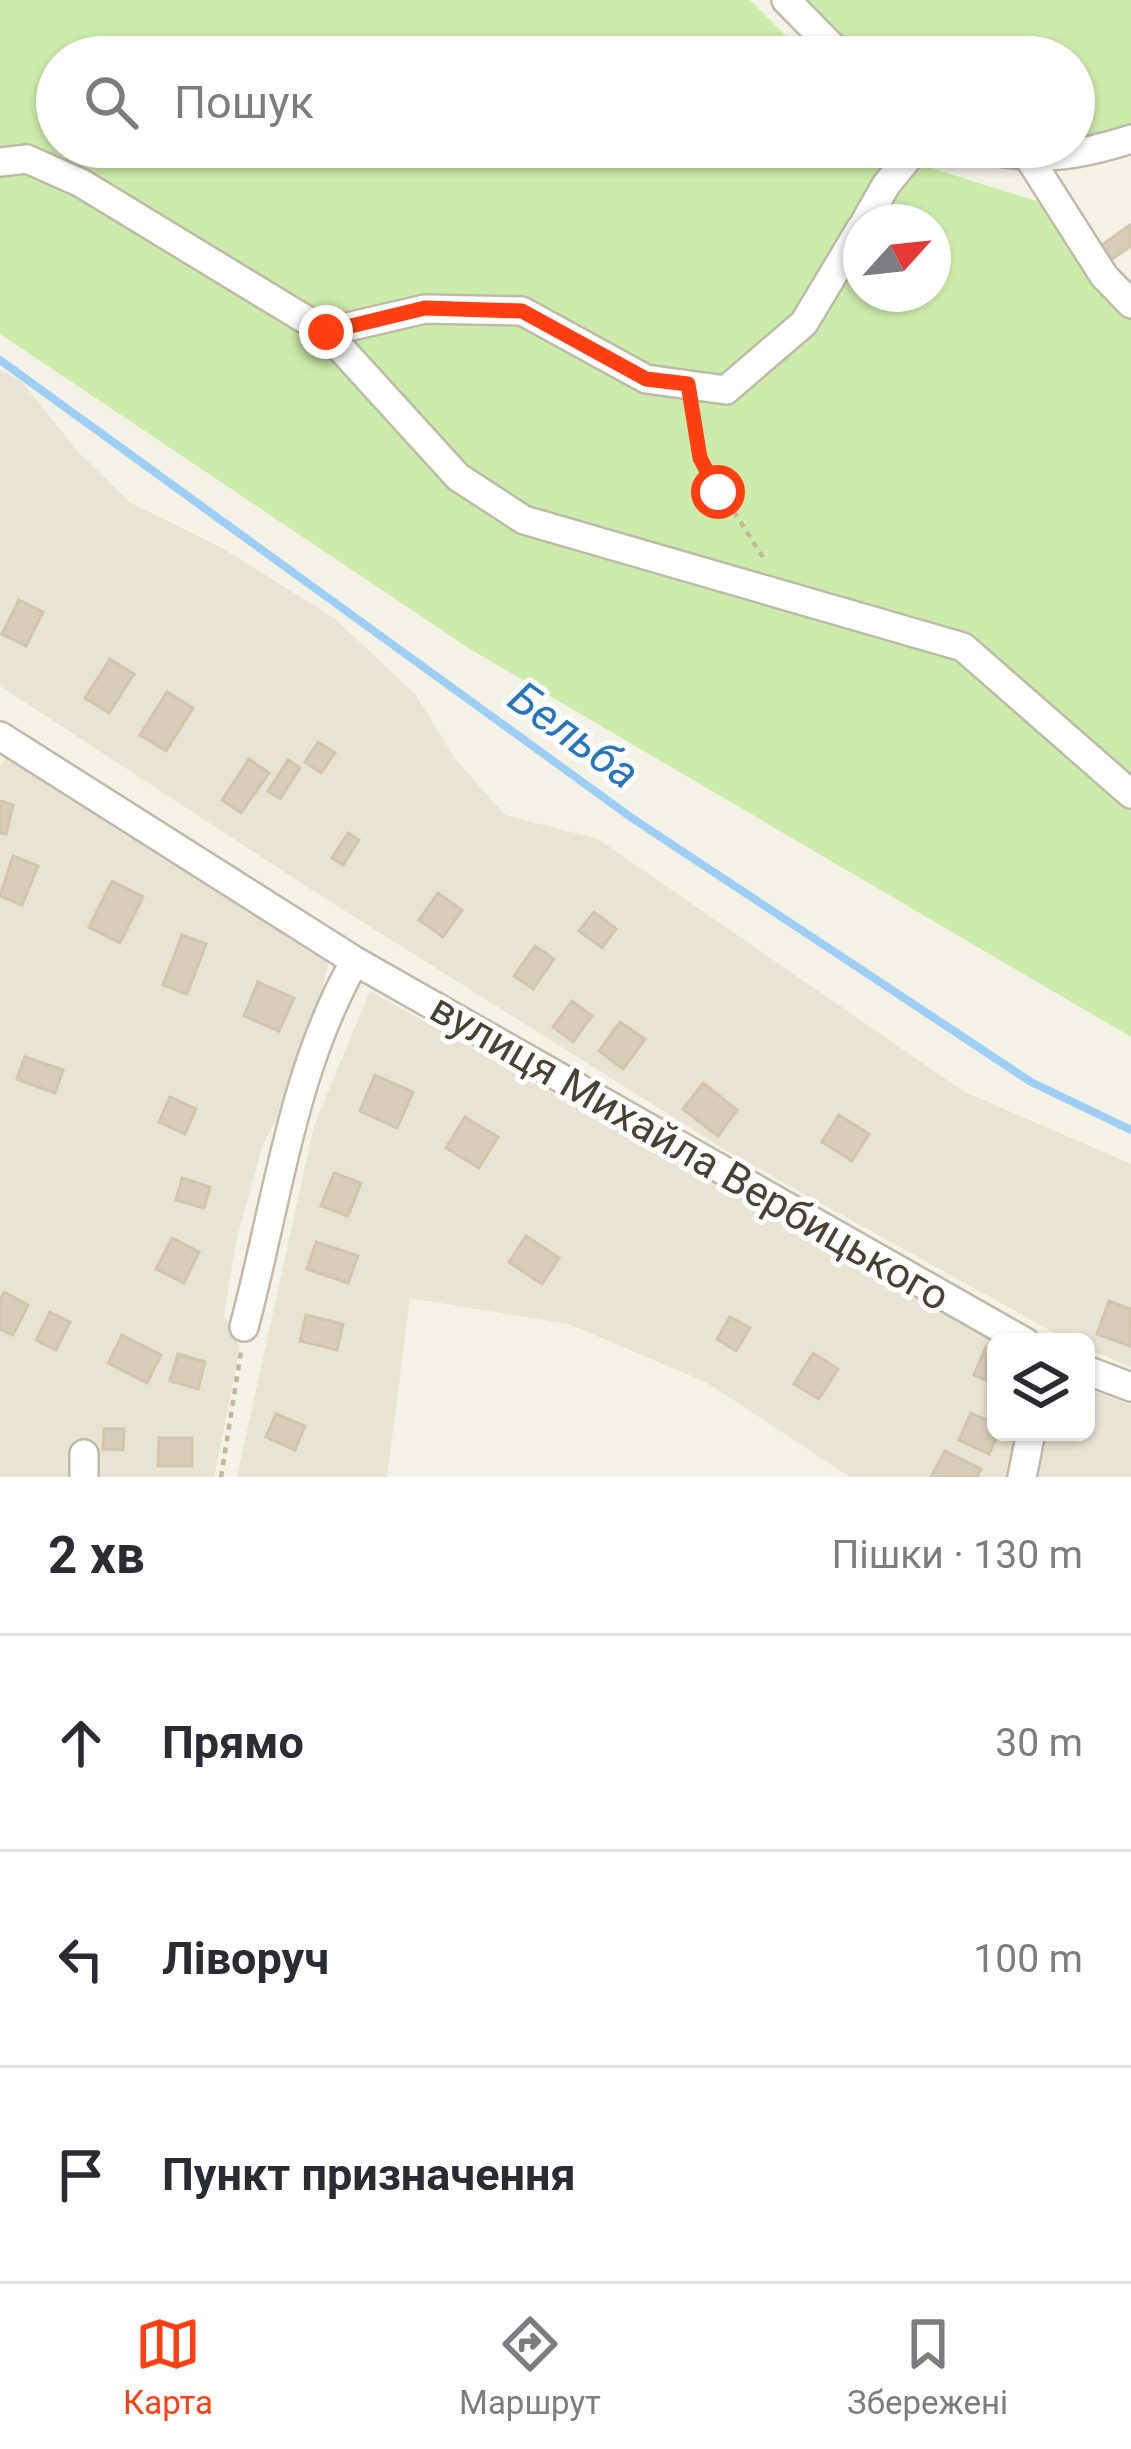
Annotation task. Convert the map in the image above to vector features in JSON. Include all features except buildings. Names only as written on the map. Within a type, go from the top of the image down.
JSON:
[{"type":"street","points":[[786,0],[821,36]]},
{"type":"street","points":[[1095,151],[1131,139]]},
{"type":"street","points":[[0,162],[27,159],[36,163]]},
{"type":"street","points":[[47,168],[81,183],[326,332],[458,477],[524,520],[963,647],[1131,794]]},
{"type":"street","points":[[875,204],[900,168]]},
{"type":"street","points":[[1035,168],[1104,276],[1131,304]]},
{"type":"street","points":[[326,332],[425,308],[522,311],[646,379],[726,390],[804,323],[843,258]]},
{"type":"street","name":"вулиця Михайла Вербицького","points":[[0,736],[355,961],[1009,1333]]},
{"type":"street","points":[[244,1327],[294,1110],[340,988],[355,961]]},
{"type":"street","points":[[1095,1373],[1131,1387]]},
{"type":"street","points":[[1022,1477],[1029,1441]]},
{"type":"path","points":[[688,384],[700,458],[766,563]]},
{"type":"path","points":[[221,1477],[244,1327]]},
{"type":"shaded area","points":[[0,370],[21,381],[80,454],[131,503],[224,549],[334,618],[415,694],[456,760],[505,815],[598,839],[963,1091],[1131,1164],[1131,1367],[1095,1352],[1095,1333],[1055,1333],[725,1150],[312,890],[0,686]]},
{"type":"shaded area","points":[[14,748],[331,947],[310,1053],[262,1147],[236,1242],[224,1315],[240,1348],[214,1477],[0,1477],[0,766]]},
{"type":"shaded area","points":[[370,991],[987,1337],[987,1441],[1095,1441],[1095,1391],[1131,1405],[1131,1477],[850,1477],[706,1382],[568,1324],[410,1298],[387,1477],[237,1477],[314,1126]]},
{"type":"green space","points":[[0,0],[750,0],[786,36],[36,36],[36,168],[931,168],[1043,203],[1131,295],[1131,1037],[470,649],[0,334]]},
{"type":"green space","points":[[806,0],[1131,0],[1131,127],[1095,133],[1095,36],[840,36]]},
{"type":"waterway","name":"Бельба","points":[[0,360],[632,818],[1031,1082],[1131,1130]]},
{"type":"route","points":[[326,332],[425,308],[522,311],[646,379],[688,384],[700,458],[718,492]]}]
